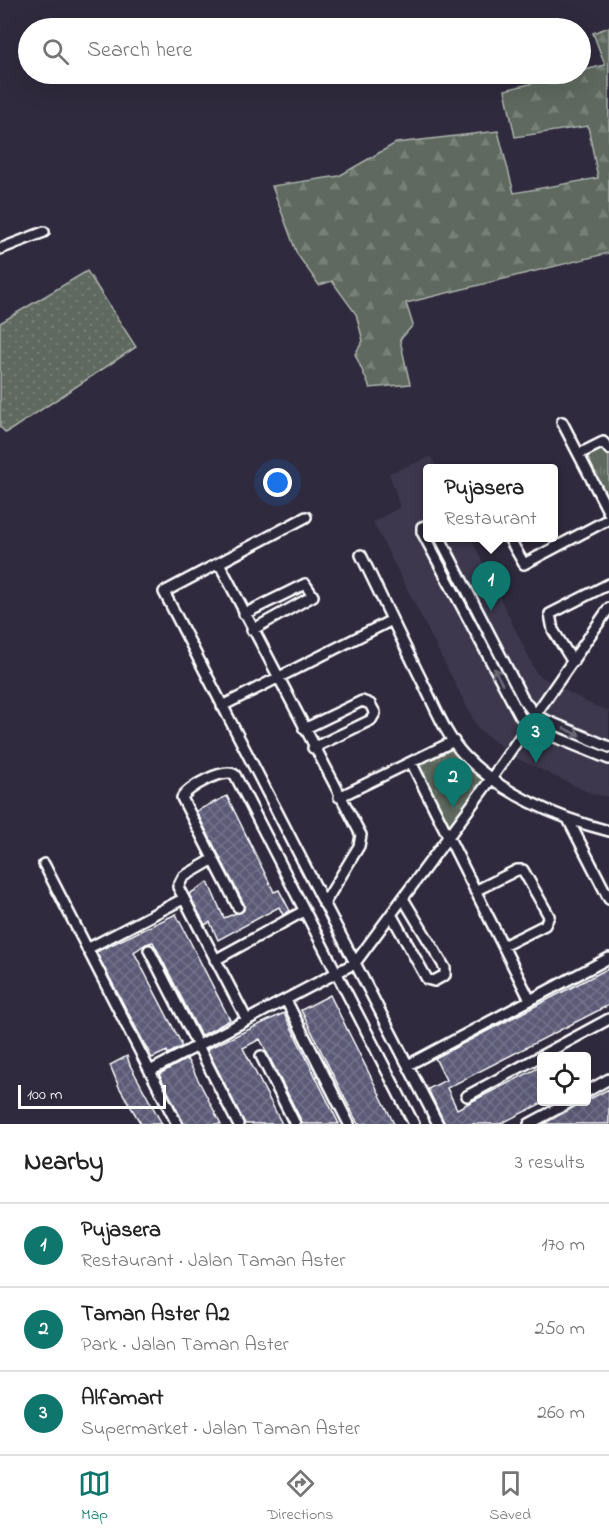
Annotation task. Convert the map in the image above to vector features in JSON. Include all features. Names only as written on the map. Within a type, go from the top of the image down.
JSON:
[{"type":"street","points":[[0,249],[44,232]]},
{"type":"street","points":[[562,422],[608,507]]},
{"type":"street","points":[[579,454],[603,442],[609,449]]},
{"type":"street","points":[[306,517],[164,592],[438,1124]]},
{"type":"street","points":[[512,542],[524,564],[609,519]]},
{"type":"street","points":[[427,542],[513,705],[528,726],[609,759]]},
{"type":"street","points":[[443,542],[523,699],[536,716],[609,747]]},
{"type":"street","points":[[361,555],[454,741],[463,754],[491,779],[568,819],[609,831]]},
{"type":"street","points":[[219,563],[313,748],[361,835],[361,841],[324,904]]},
{"type":"street","points":[[244,614],[305,584],[313,596],[252,630]]},
{"type":"street","points":[[573,662],[553,630],[550,614],[609,584]]},
{"type":"street","points":[[150,1071],[355,963],[449,839],[609,608]]},
{"type":"street","points":[[222,706],[392,620]]},
{"type":"street","points":[[304,729],[362,701],[370,704],[375,713],[371,720],[313,748]]},
{"type":"street","points":[[339,797],[454,741]]},
{"type":"street","points":[[411,762],[530,1000]]},
{"type":"street","points":[[238,907],[182,798],[187,791],[223,771],[230,771],[235,775],[414,1124]]},
{"type":"street","points":[[568,819],[609,899]]},
{"type":"street","points":[[212,860],[179,880],[178,887],[247,1020]]},
{"type":"street","points":[[44,864],[177,1124]]},
{"type":"street","points":[[475,891],[517,870],[523,870],[549,916],[545,925],[503,946]]},
{"type":"street","points":[[87,949],[183,899]]},
{"type":"street","points":[[392,916],[427,979],[434,981],[445,975],[445,968],[404,900]]},
{"type":"street","points":[[215,960],[304,911]]},
{"type":"street","points":[[149,950],[238,1124]]},
{"type":"street","points":[[408,1065],[609,958]]},
{"type":"street","points":[[286,1000],[348,1124]]},
{"type":"street","points":[[557,1052],[609,1019]]},
{"type":"street","points":[[261,1056],[295,1124]]},
{"type":"street","points":[[467,1096],[537,1062]]},
{"type":"street","points":[[591,1089],[609,1079]]},
{"type":"street","points":[[529,1124],[561,1106]]},
{"type":"shaded area","points":[[431,457],[435,464],[423,464],[423,542],[473,542],[537,674],[588,703],[609,711],[609,797],[592,794],[518,759],[478,729],[373,522],[400,507],[389,473]]},
{"type":"green space","points":[[609,27],[609,253],[406,303],[413,325],[400,340],[410,384],[370,388],[355,354],[363,341],[356,314],[332,281],[319,285],[297,254],[272,186],[339,176],[396,143],[498,131],[514,193],[598,178],[588,126],[515,137],[505,90],[529,84],[591,84],[591,68],[605,65],[593,33]]},
{"type":"green space","points":[[87,271],[136,347],[6,433],[0,427],[0,323]]},
{"type":"green space","points":[[599,445],[609,452],[609,499],[606,503],[581,455]]},
{"type":"green space","points":[[456,747],[489,779],[450,836],[416,767]]},
{"type":"building","points":[[227,796],[274,892],[279,890],[290,911],[283,915],[279,907],[218,940],[210,922],[205,925],[189,894],[208,882],[224,918],[244,910],[244,904],[196,811]]},
{"type":"building","points":[[176,914],[230,1020],[201,1036],[153,942],[146,944],[134,952],[181,1043],[181,1047],[168,1054],[167,1051],[152,1058],[96,952]]},
{"type":"building","points":[[609,968],[609,1005],[447,1088],[457,1109],[537,1069],[537,1106],[500,1124],[445,1124],[428,1089],[446,1080],[435,1058]]},
{"type":"building","points":[[330,995],[394,1124],[358,1124],[331,1071],[301,1010]]},
{"type":"building","points":[[284,1013],[339,1124],[303,1124],[260,1039],[243,1048],[282,1124],[245,1124],[207,1049]]},
{"type":"building","points":[[127,1056],[162,1124],[141,1124],[119,1087],[110,1065]]},
{"type":"building","points":[[187,1059],[221,1124],[184,1124],[159,1074]]},
{"type":"building","points":[[609,1089],[609,1124],[543,1124],[576,1106],[591,1106],[591,1098]]},
{"type":"place","name":"Pujasera","points":[[491,611]]},
{"type":"place","name":"Alfamart","points":[[536,763]]},
{"type":"place","name":"Taman Aster A2","points":[[453,808]]}]
